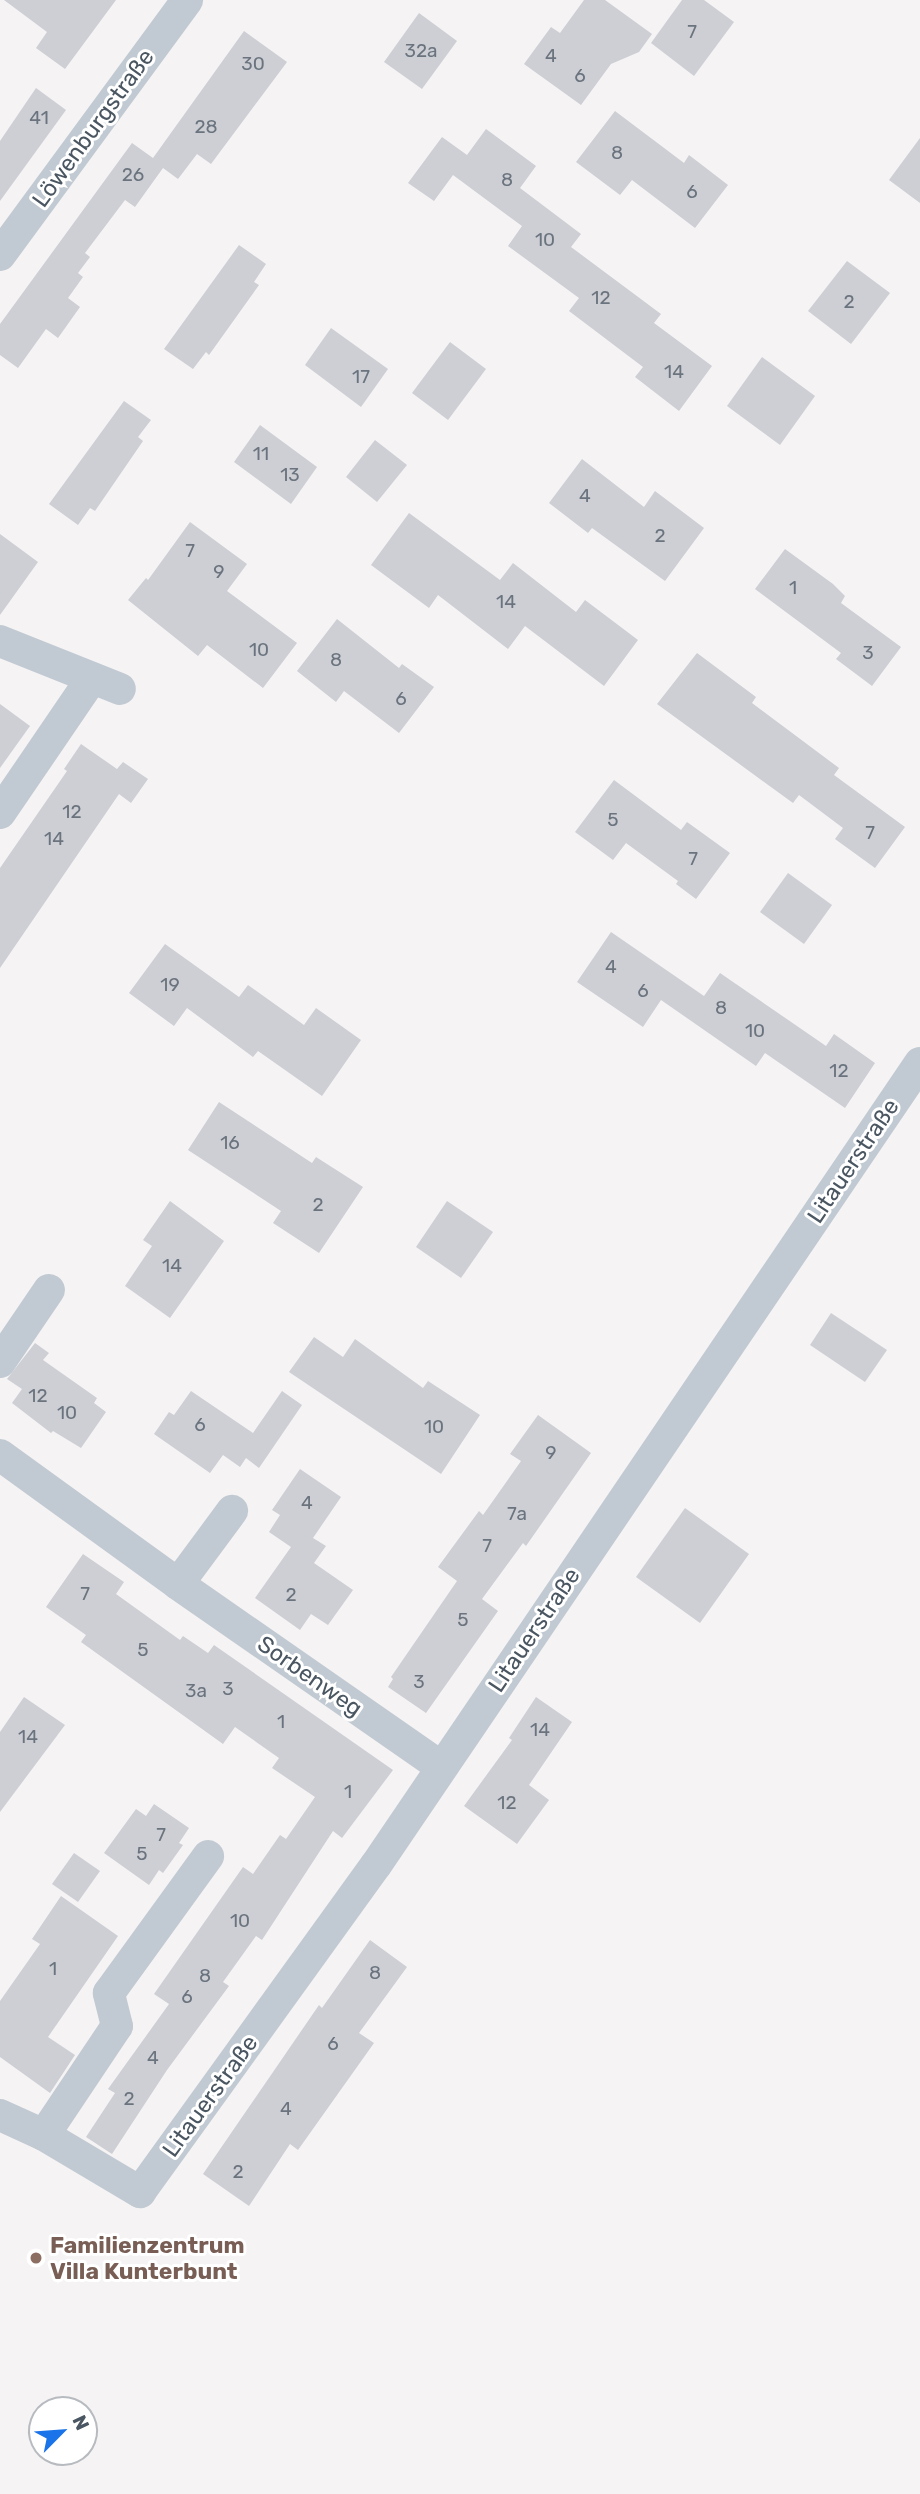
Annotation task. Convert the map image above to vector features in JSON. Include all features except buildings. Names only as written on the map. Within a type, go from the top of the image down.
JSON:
[{"type":"street","name":"Löwenburgstraße","points":[[0,255],[187,0]]},
{"type":"street","points":[[0,642],[106,683],[0,813]]},
{"type":"street","name":"Litauerstraße","points":[[44,2135],[141,2192],[368,1876],[920,1063]]},
{"type":"street","points":[[0,1362],[49,1290]]},
{"type":"street","name":"Sorbenweg","points":[[0,1455],[178,1584],[441,1767]]},
{"type":"street","points":[[178,1584],[232,1511]]},
{"type":"street","points":[[0,2115],[44,2135],[117,2025],[109,1993],[208,1856]]},
{"type":"place","name":"Familienzentrum Villa Kunterbunt","points":[[36,2258]]}]
